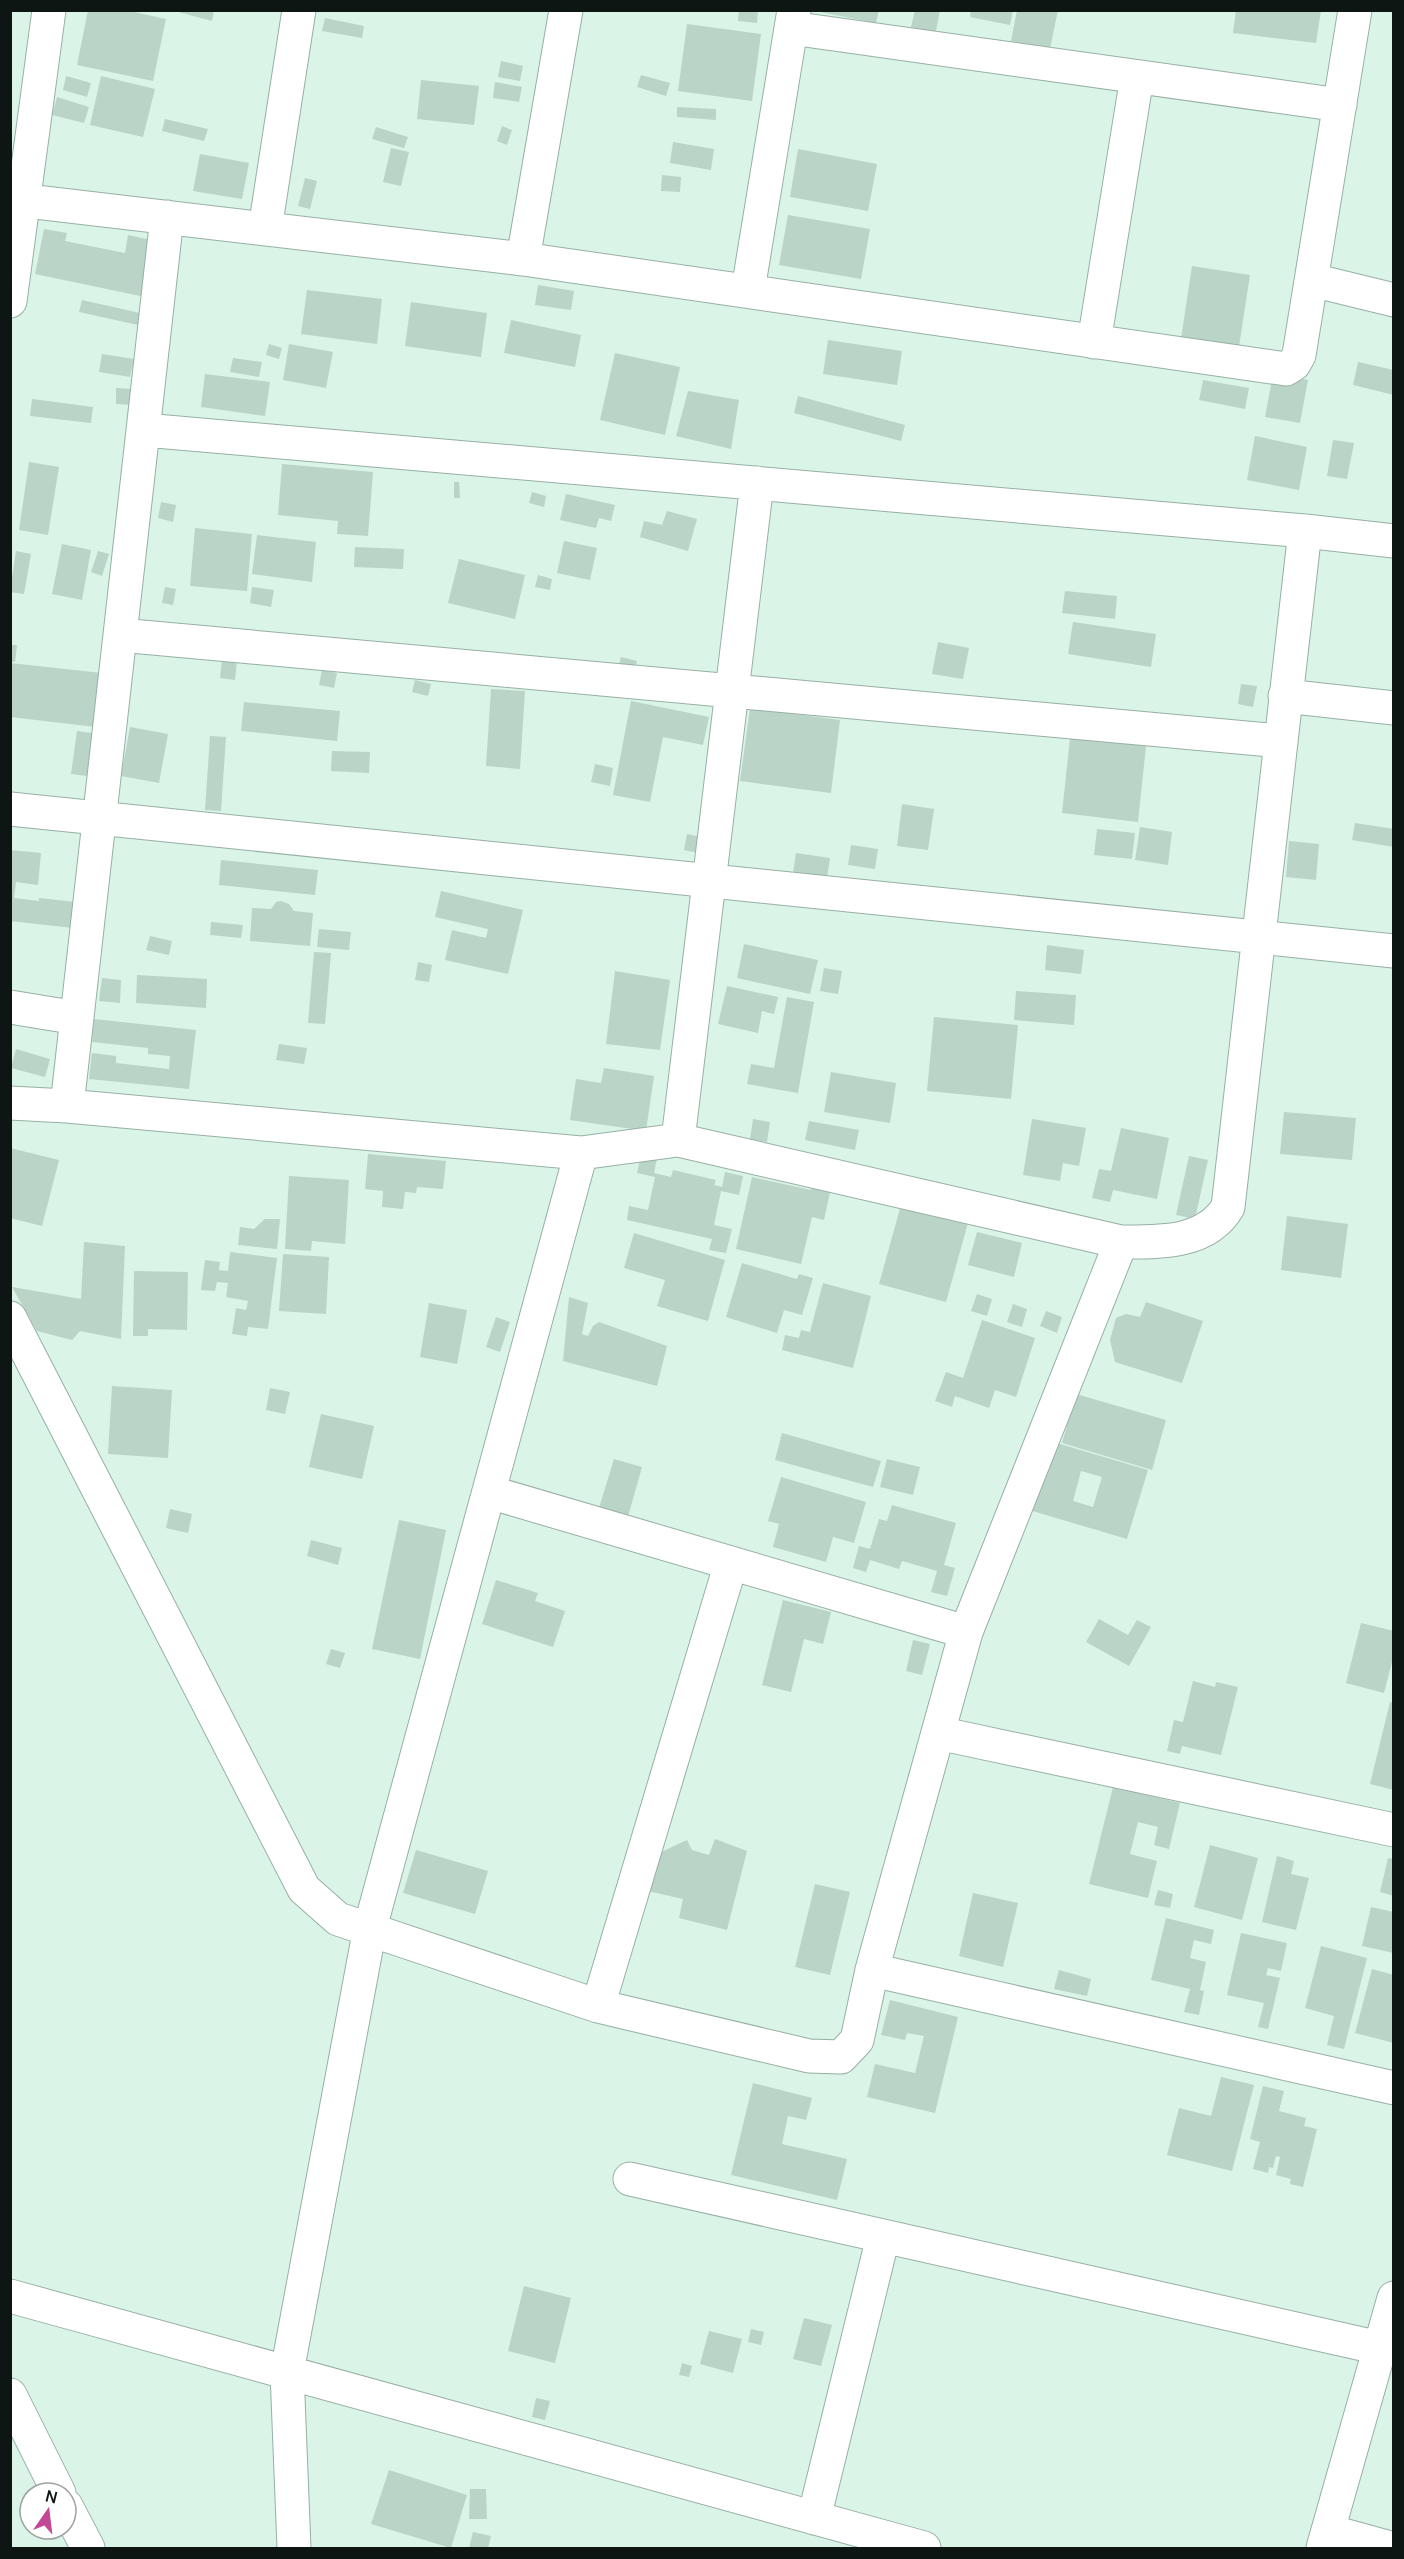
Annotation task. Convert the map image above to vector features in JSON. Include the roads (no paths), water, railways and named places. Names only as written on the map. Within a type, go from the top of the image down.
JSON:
[{"type":"street","points":[[10,301],[17,199],[49,10]]},
{"type":"street","points":[[265,229],[299,10]]},
{"type":"street","points":[[523,259],[566,10]]},
{"type":"street","points":[[17,199],[523,259],[1286,369],[1294,364],[1299,355],[1355,10]]},
{"type":"street","points":[[748,290],[792,19],[1137,77],[1340,105]]},
{"type":"street","points":[[1094,342],[1137,77]]},
{"type":"street","points":[[67,1106],[167,217]]},
{"type":"street","points":[[1312,280],[1394,300]]},
{"type":"street","points":[[144,430],[1305,531],[1394,541]]},
{"type":"street","points":[[678,1140],[757,483]]},
{"type":"street","points":[[10,1103],[67,1106],[581,1153],[678,1140],[1120,1242],[1182,1239],[1208,1229],[1220,1220],[1228,1207],[1305,531]]},
{"type":"street","points":[[120,635],[1280,741]]},
{"type":"street","points":[[1285,696],[1394,708]]},
{"type":"street","points":[[10,809],[1394,951]]},
{"type":"street","points":[[10,1007],[77,1018]]},
{"type":"street","points":[[294,2548],[287,2372],[370,1928],[581,1153]]},
{"type":"street","points":[[10,1318],[304,1889],[338,1919],[598,2006],[809,2056],[842,2057],[856,2040],[872,1970],[966,1632],[1120,1242]]},
{"type":"street","points":[[489,1492],[966,1632]]},
{"type":"street","points":[[598,2006],[731,1563]]},
{"type":"street","points":[[938,1733],[1394,1830]]},
{"type":"street","points":[[872,1970],[1394,2088]]},
{"type":"street","points":[[630,2179],[1380,2348]]},
{"type":"street","points":[[814,2518],[883,2237]]},
{"type":"street","points":[[10,2296],[924,2548]]},
{"type":"street","points":[[1390,2548],[1325,2540],[1394,2298]]},
{"type":"street","points":[[10,2395],[53,2481]]},
{"type":"street","points":[[78,2529],[88,2548]]}]
